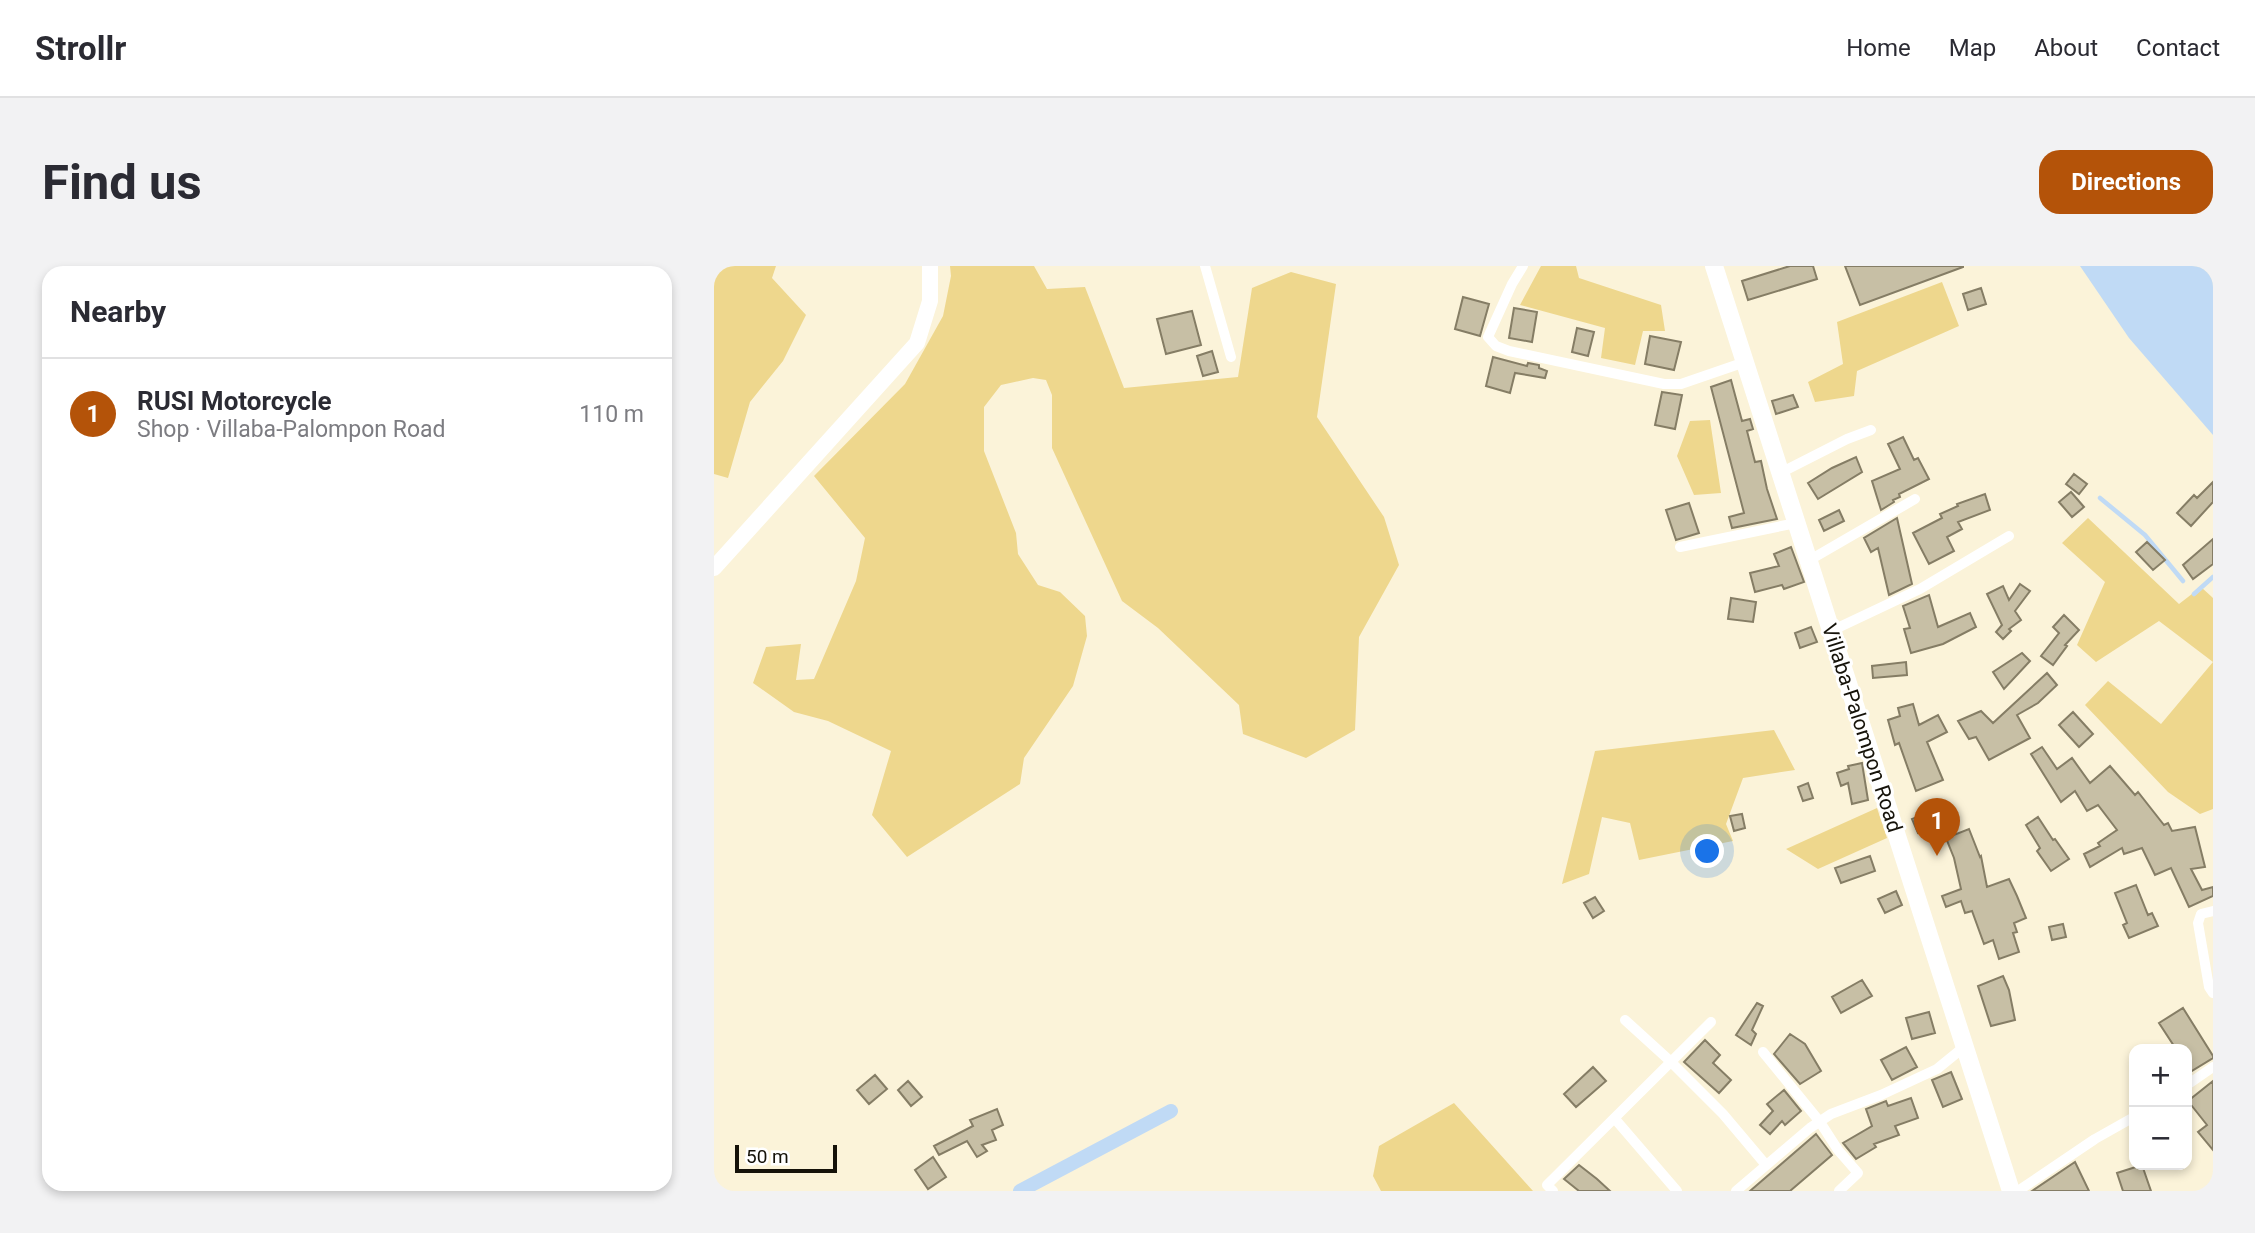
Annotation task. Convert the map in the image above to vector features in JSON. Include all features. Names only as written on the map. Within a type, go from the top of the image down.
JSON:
[{"type":"main road","points":[[714,568],[917,343],[930,301],[930,266]]},
{"type":"main road","name":"Villaba-Palompon Road","points":[[1714,266],[2011,1191]]},
{"type":"street","points":[[1205,266],[1231,357]]},
{"type":"street","points":[[1523,266],[1488,337],[1496,346],[1664,384],[1681,384],[1745,362]]},
{"type":"street","points":[[1780,473],[1847,439],[1871,430]]},
{"type":"street","points":[[1808,561],[1915,499]]},
{"type":"street","points":[[1680,547],[1796,523]]},
{"type":"street","points":[[1831,631],[1920,589],[2009,536]]},
{"type":"street","points":[[2213,911],[2201,914],[2198,923],[2209,987],[2213,993]]},
{"type":"street","points":[[1625,1020],[1723,1114],[1766,1165]]},
{"type":"street","points":[[1553,1191],[1548,1185],[1711,1023]]},
{"type":"street","points":[[1736,1191],[1831,1114],[1937,1069],[1964,1047]]},
{"type":"street","points":[[1763,1052],[1858,1173],[1839,1191]]},
{"type":"street","points":[[2192,1081],[2213,1067]]},
{"type":"street","points":[[1615,1119],[1676,1191]]},
{"type":"street","points":[[2018,1191],[2095,1139],[2129,1120]]},
{"type":"shaded area","points":[[714,266],[776,266],[772,278],[806,315],[783,361],[750,402],[728,478],[714,474]]},
{"type":"shaded area","points":[[950,266],[1034,266],[1047,289],[1085,287],[1124,388],[1238,377],[1252,288],[1291,272],[1336,284],[1317,417],[1384,517],[1399,565],[1359,637],[1355,730],[1306,758],[1243,734],[1239,705],[1158,628],[1122,601],[1052,448],[1052,395],[1046,380],[1033,378],[1001,385],[984,407],[984,451],[1016,533],[1018,554],[1038,585],[1060,592],[1085,616],[1087,636],[1073,686],[1024,758],[1020,784],[907,857],[872,815],[891,751],[828,721],[794,712],[753,683],[766,647],[801,644],[796,680],[814,679],[856,581],[865,538],[814,476],[905,384],[943,316],[951,276]]},
{"type":"shaded area","points":[[1541,266],[1576,266],[1579,278],[1661,305],[1665,331],[1643,331],[1635,365],[1601,358],[1605,328],[1520,305]]},
{"type":"shaded area","points":[[1942,282],[1959,326],[1857,371],[1854,396],[1815,402],[1808,382],[1843,364],[1837,322]]},
{"type":"shaded area","points":[[1710,420],[1721,493],[1694,495],[1677,456],[1690,421]]},
{"type":"shaded area","points":[[2088,518],[2179,604],[2201,587],[2213,598],[2213,662],[2159,621],[2096,662],[2077,645],[2105,582],[2062,543]]},
{"type":"shaded area","points":[[2213,662],[2213,809],[2200,814],[2168,792],[2085,705],[2108,681],[2161,724]]},
{"type":"shaded area","points":[[1774,730],[1795,770],[1743,778],[1726,824],[1733,841],[1639,860],[1630,823],[1602,817],[1589,874],[1562,884],[1595,751]]},
{"type":"shaded area","points":[[1877,808],[1887,838],[1818,869],[1786,849]]},
{"type":"shaded area","points":[[1454,1103],[1533,1191],[1381,1191],[1373,1176],[1379,1146]]},
{"type":"water","points":[[2080,266],[2213,266],[2213,435],[2129,338]]},
{"type":"building","points":[[1790,266],[1813,266],[1817,279],[1748,300],[1742,281]]},
{"type":"building","points":[[1845,266],[1963,266],[1963,267],[1860,305]]},
{"type":"building","points":[[1981,288],[1986,304],[1968,310],[1963,294]]},
{"type":"building","points":[[1463,297],[1489,304],[1480,336],[1455,329]]},
{"type":"building","points":[[1514,308],[1537,312],[1532,342],[1509,338]]},
{"type":"building","points":[[1192,311],[1201,345],[1166,354],[1157,319]]},
{"type":"building","points":[[1577,328],[1594,332],[1588,356],[1572,352]]},
{"type":"building","points":[[1650,336],[1681,342],[1674,370],[1645,364]]},
{"type":"building","points":[[1212,351],[1218,372],[1203,376],[1197,356]]},
{"type":"building","points":[[1493,357],[1527,366],[1528,363],[1539,365],[1539,368],[1547,371],[1545,378],[1515,373],[1510,393],[1486,386]]},
{"type":"building","points":[[1731,380],[1742,421],[1750,419],[1753,429],[1747,431],[1755,462],[1761,461],[1777,519],[1732,528],[1729,517],[1744,513],[1711,387]]},
{"type":"building","points":[[1662,392],[1682,395],[1675,429],[1655,425]]},
{"type":"building","points":[[1793,395],[1798,407],[1776,414],[1772,401]]},
{"type":"building","points":[[1903,437],[1914,460],[1918,458],[1929,479],[1899,494],[1900,497],[1881,510],[1872,481],[1900,469],[1888,444]]},
{"type":"building","points":[[1856,457],[1862,472],[1818,499],[1808,483]]},
{"type":"building","points":[[2074,474],[2087,484],[2079,494],[2066,484]]},
{"type":"building","points":[[2213,482],[2213,502],[2191,526],[2177,513],[2194,495],[2197,498]]},
{"type":"building","points":[[2071,492],[2084,507],[2072,517],[2059,502]]},
{"type":"building","points":[[1985,494],[1990,510],[1958,522],[1962,529],[1947,537],[1954,551],[1929,564],[1913,533],[1942,518],[1940,514],[1958,506],[1957,504]]},
{"type":"building","points":[[1689,503],[1699,533],[1676,540],[1666,510]]},
{"type":"building","points":[[1839,510],[1844,521],[1824,531],[1819,520]]},
{"type":"building","points":[[1897,518],[1912,584],[1889,595],[1878,548],[1871,552],[1864,538]]},
{"type":"building","points":[[2213,539],[2213,564],[2193,579],[2183,565]]},
{"type":"building","points":[[2147,542],[2165,560],[2153,570],[2136,552]]},
{"type":"building","points":[[1791,547],[1804,582],[1784,589],[1782,585],[1755,592],[1750,573],[1779,566],[1774,554]]},
{"type":"building","points":[[2020,584],[2030,591],[2015,611],[2021,620],[2009,629],[2011,631],[2003,639],[1996,632],[2002,625],[1987,594],[2003,586],[2009,600]]},
{"type":"building","points":[[1929,595],[1938,627],[1970,613],[1976,627],[1943,644],[1911,653],[1904,629],[1910,628],[1903,606]]},
{"type":"building","points":[[1731,598],[1756,602],[1753,622],[1728,619]]},
{"type":"building","points":[[2064,615],[2079,630],[2065,645],[2067,646],[2053,665],[2041,656],[2059,633],[2053,627]]},
{"type":"building","points":[[1811,627],[1817,642],[1800,648],[1795,633]]},
{"type":"building","points":[[2022,653],[2030,661],[2004,689],[1993,672]]},
{"type":"building","points":[[1906,662],[1907,675],[1873,678],[1872,666]]},
{"type":"building","points":[[2047,673],[2057,685],[2038,703],[2017,715],[2030,738],[1989,760],[1976,737],[1969,739],[1958,721],[1981,711],[1993,723]]},
{"type":"building","points":[[1913,704],[1919,725],[1938,715],[1947,732],[1927,742],[1943,780],[1916,791],[1899,743],[1895,745],[1888,720],[1900,716],[1898,708]]},
{"type":"building","points":[[2073,712],[2093,734],[2079,747],[2059,725]]},
{"type":"building","points":[[2042,747],[2057,769],[2072,758],[2090,783],[2110,766],[2135,795],[2138,792],[2164,825],[2168,823],[2172,831],[2195,827],[2205,867],[2191,869],[2202,890],[2213,887],[2213,896],[2189,907],[2171,868],[2155,875],[2142,848],[2124,854],[2122,848],[2090,867],[2084,854],[2100,846],[2098,843],[2117,830],[2098,805],[2087,811],[2075,791],[2061,802],[2031,754]]},
{"type":"building","points":[[1862,763],[1868,800],[1852,804],[1848,783],[1841,786],[1837,773],[1849,769],[1848,766]]},
{"type":"building","points":[[1808,783],[1813,798],[1803,801],[1798,787]]},
{"type":"building","points":[[1943,807],[1949,823],[1918,833],[1912,819]]},
{"type":"building","points":[[1742,814],[1745,828],[1734,831],[1730,816]]},
{"type":"building","points":[[2038,817],[2069,859],[2051,871],[2037,851],[2040,848],[2026,825]]},
{"type":"building","points":[[1969,829],[1981,856],[1987,887],[2009,879],[2026,918],[2014,923],[2017,932],[2013,933],[2019,952],[1999,959],[1993,940],[1984,944],[1972,911],[1965,913],[1961,901],[1946,907],[1942,896],[1961,889],[1946,838]]},
{"type":"building","points":[[1870,856],[1875,871],[1841,883],[1835,868]]},
{"type":"building","points":[[2136,885],[2148,915],[2152,913],[2158,926],[2129,938],[2123,925],[2127,923],[2115,893]]},
{"type":"building","points":[[1896,891],[1902,905],[1885,913],[1878,899]]},
{"type":"building","points":[[1595,897],[1604,911],[1593,918],[1584,903]]},
{"type":"building","points":[[2063,924],[2066,937],[2052,940],[2049,927]]},
{"type":"building","points":[[2003,976],[2009,990],[2015,1020],[1991,1026],[1978,986]]},
{"type":"building","points":[[1862,980],[1872,996],[1841,1013],[1832,997]]},
{"type":"building","points":[[1757,1003],[1763,1006],[1752,1030],[1756,1034],[1751,1045],[1736,1035]]},
{"type":"building","points":[[2183,1008],[2213,1058],[2192,1071],[2192,1044],[2173,1044],[2159,1023]]},
{"type":"building","points":[[1929,1012],[1935,1033],[1912,1039],[1906,1018]]},
{"type":"building","points":[[1790,1034],[1805,1044],[1821,1071],[1800,1084],[1774,1054]]},
{"type":"building","points":[[1705,1040],[1720,1055],[1713,1063],[1731,1080],[1719,1093],[1684,1062]]},
{"type":"building","points":[[1906,1047],[1917,1067],[1892,1080],[1881,1060]]},
{"type":"building","points":[[1593,1067],[1606,1081],[1576,1107],[1564,1094]]},
{"type":"building","points":[[1951,1072],[1962,1099],[1943,1107],[1932,1080]]},
{"type":"building","points":[[875,1075],[887,1089],[869,1104],[857,1090]]},
{"type":"building","points":[[908,1081],[922,1097],[911,1106],[898,1090]]},
{"type":"building","points":[[2213,1081],[2213,1150],[2198,1132],[2207,1125],[2192,1106],[2192,1098]]},
{"type":"building","points":[[1784,1090],[1801,1111],[1785,1125],[1782,1121],[1770,1134],[1760,1125],[1773,1111],[1767,1104]]},
{"type":"building","points":[[1911,1098],[1918,1118],[1895,1126],[1899,1135],[1874,1144],[1876,1147],[1856,1159],[1843,1143],[1872,1126],[1866,1109],[1886,1101],[1888,1106]]},
{"type":"building","points":[[997,1109],[1003,1125],[992,1130],[996,1140],[982,1145],[987,1151],[977,1157],[967,1141],[939,1155],[934,1146],[973,1126],[970,1120]]},
{"type":"building","points":[[1816,1134],[1832,1155],[1790,1191],[1750,1191]]},
{"type":"building","points":[[933,1157],[946,1177],[928,1189],[915,1170]]},
{"type":"building","points":[[2075,1162],[2089,1191],[2032,1191]]},
{"type":"building","points":[[1579,1165],[1610,1191],[1579,1191],[1564,1179]]},
{"type":"building","points":[[2129,1169],[2144,1170],[2151,1191],[2123,1191],[2117,1173]]},
{"type":"waterway","points":[[2100,498],[2145,535],[2183,581]]},
{"type":"waterway","points":[[2194,594],[2213,577]]},
{"type":"waterway","points":[[1020,1191],[1171,1111]]},
{"type":"place","name":"RUSI Motorcycle","points":[[1937,856]]}]
